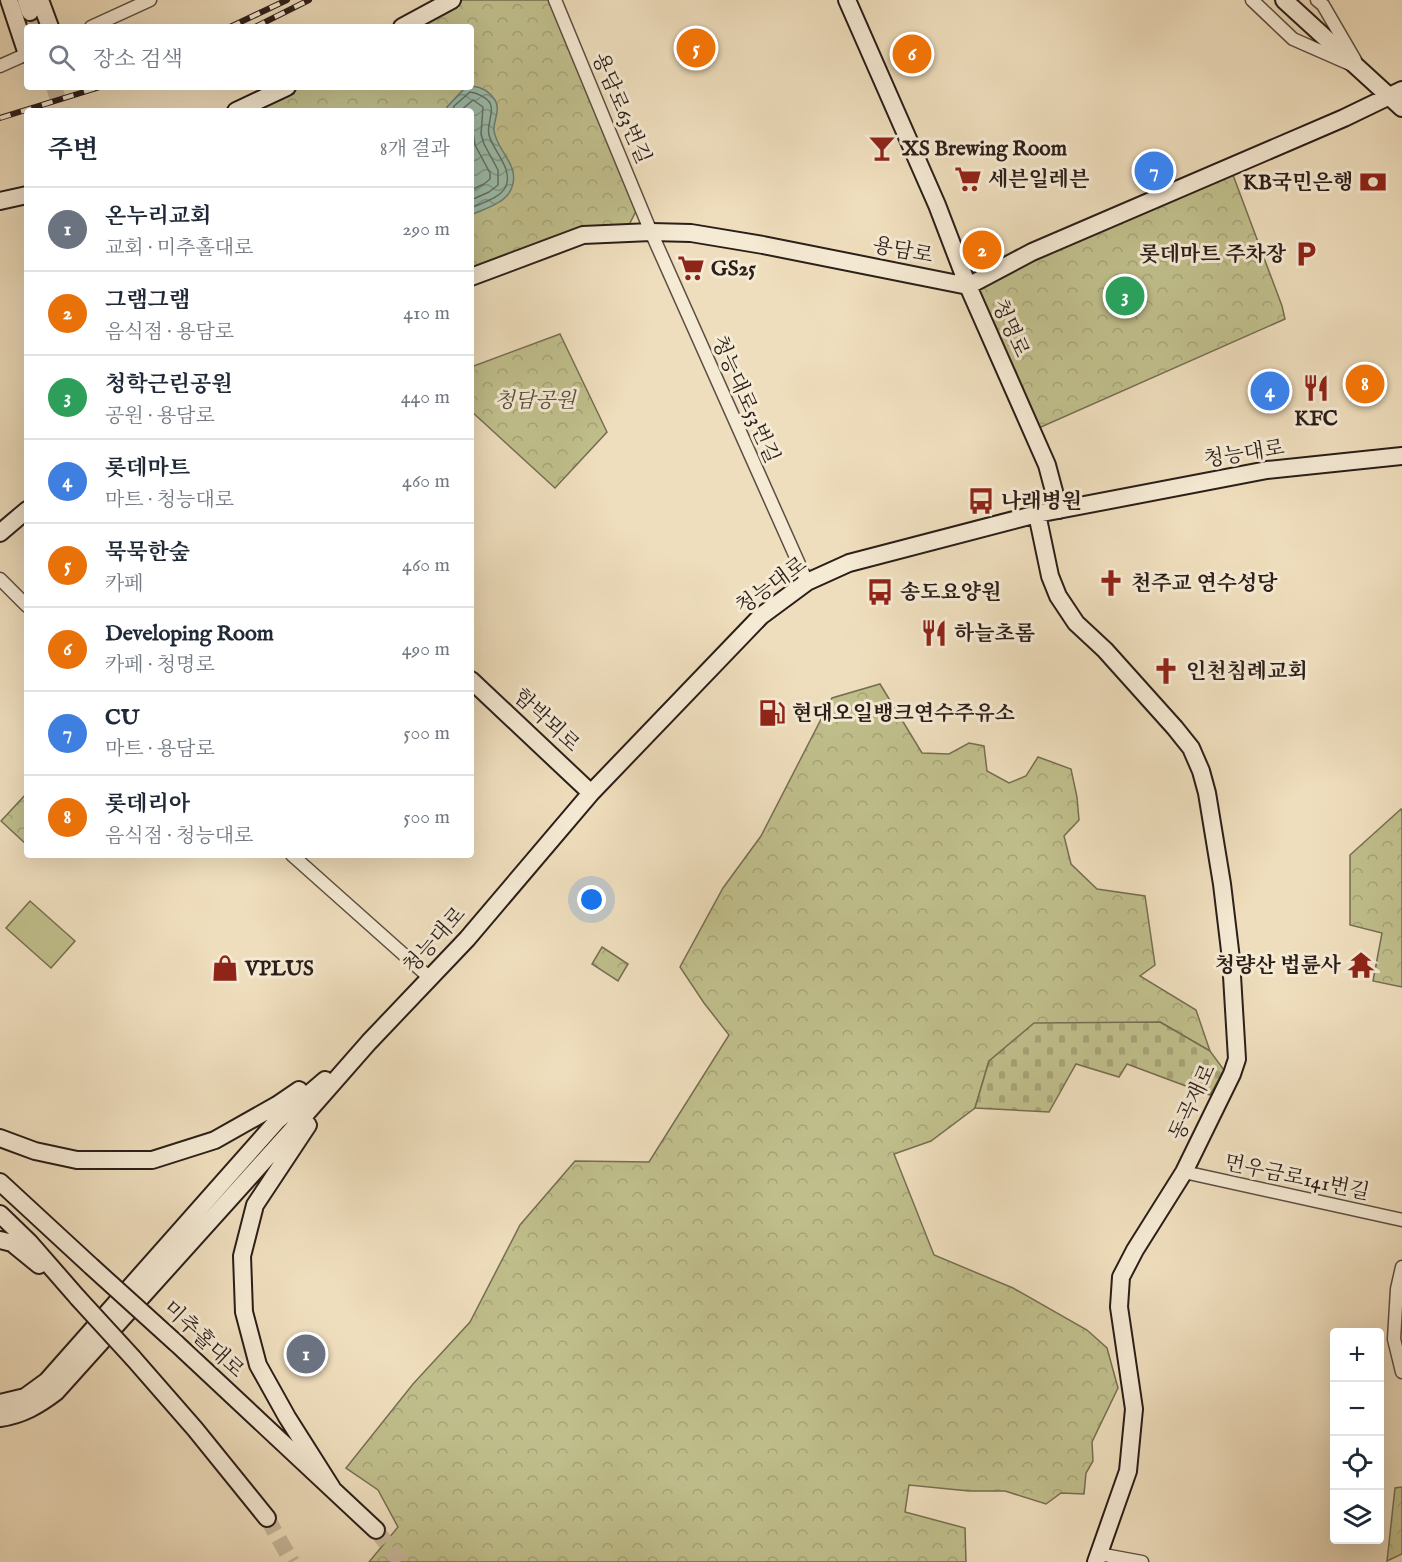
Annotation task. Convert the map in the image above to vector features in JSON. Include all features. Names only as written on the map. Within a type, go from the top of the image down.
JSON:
[{"type":"main road","points":[[9,0],[24,45]]},
{"type":"main road","points":[[408,24],[452,0]]},
{"type":"main road","name":"청명로","points":[[847,0],[937,205],[968,286],[1047,465],[1059,510]]},
{"type":"main road","points":[[1284,0],[1360,69],[1396,93],[1402,108]]},
{"type":"main road","points":[[32,4],[48,24]]},
{"type":"main road","points":[[242,108],[281,90]]},
{"type":"main road","points":[[968,286],[1032,252],[1344,118],[1396,93]]},
{"type":"main road","points":[[0,201],[24,196]]},
{"type":"main road","name":"용담로","points":[[474,276],[583,235],[651,232],[691,233],[763,245],[968,286]]},
{"type":"main road","name":"청능대로","points":[[369,1042],[430,978],[591,793],[761,616],[807,582],[849,563],[1037,514],[1267,470],[1402,456]]},
{"type":"main road","points":[[0,533],[24,513]]},
{"type":"main road","name":"동곡재로","points":[[1037,514],[1050,576],[1058,596],[1076,622],[1129,676],[1191,748],[1201,771],[1207,793],[1222,884],[1236,1028],[1237,1059],[1232,1074],[1184,1172],[1135,1250],[1121,1277],[1119,1307],[1134,1409],[1128,1471],[1098,1558]]},
{"type":"main road","name":"함박뫼로","points":[[474,683],[591,793]]},
{"type":"main road","points":[[0,1138],[35,1151],[77,1160],[152,1160],[215,1140],[277,1105],[369,1042]]},
{"type":"main road","points":[[0,1403],[25,1397],[47,1381],[277,1121],[369,1042]]},
{"type":"main road","points":[[0,1418],[36,1407],[56,1392],[369,1042]]},
{"type":"main road","points":[[332,1488],[287,1417],[258,1365],[244,1312],[242,1256],[255,1205],[327,1094],[369,1042]]},
{"type":"main road","name":"미추홀대로","points":[[0,1182],[376,1530]]},
{"type":"main road","points":[[0,1214],[30,1243],[133,1358],[195,1429],[267,1518]]},
{"type":"main road","points":[[0,1240],[12,1243],[78,1298]]},
{"type":"street","points":[[98,24],[150,0]]},
{"type":"street","name":"용담로63번길","points":[[555,0],[651,232]]},
{"type":"street","points":[[1252,0],[1293,39],[1360,69]]},
{"type":"street","points":[[1317,0],[1323,5],[1360,69]]},
{"type":"street","points":[[0,66],[24,55]]},
{"type":"street","name":"청능대로53번길","points":[[651,232],[807,582]]},
{"type":"street","points":[[0,579],[24,603]]},
{"type":"street","points":[[295,858],[430,978]]},
{"type":"street","name":"먼우금로141번길","points":[[1184,1172],[1402,1220]]},
{"type":"street","points":[[1402,1267],[1397,1288],[1394,1339],[1402,1372]]},
{"type":"street","points":[[1098,1558],[1142,1562]]},
{"type":"green space","points":[[452,0],[555,0],[640,203],[625,233],[589,235],[474,276],[474,108],[242,108],[280,90],[474,90],[474,24],[408,24]]},
{"type":"green space","points":[[1230,167],[1285,319],[1032,431],[968,286]]},
{"type":"green space","name":"청담공원","points":[[560,334],[607,432],[555,488],[474,414],[474,366]]},
{"type":"green space","points":[[880,684],[922,753],[949,754],[969,743],[984,746],[987,771],[1009,783],[1026,776],[1038,757],[1071,769],[1079,820],[1064,836],[1071,864],[1097,889],[1145,896],[1155,965],[1140,976],[1196,1010],[1210,1051],[1160,1022],[989,1061],[975,1108],[931,1141],[894,1154],[934,1255],[1013,1288],[1087,1330],[1107,1348],[1118,1388],[1092,1442],[1093,1461],[1086,1473],[1084,1494],[1061,1493],[1046,1504],[1005,1491],[969,1491],[909,1485],[905,1512],[965,1528],[966,1562],[369,1562],[398,1527],[378,1490],[346,1468],[413,1384],[470,1322],[520,1225],[575,1161],[649,1162],[729,1035],[680,967],[723,888],[761,836],[832,698]]},
{"type":"green space","points":[[24,796],[24,842],[1,821]]},
{"type":"green space","points":[[1401,809],[1402,987],[1373,981],[1382,933],[1350,925],[1350,855]]},
{"type":"green space","points":[[30,901],[75,941],[51,968],[6,928]]},
{"type":"green space","points":[[602,947],[628,964],[618,981],[592,964]]},
{"type":"green space","points":[[1160,1022],[1210,1051],[1224,1070],[1210,1095],[1127,1064],[1119,1077],[1076,1064],[1049,1112],[975,1108],[989,1061],[1034,1023]]},
{"type":"green space","points":[[1402,1487],[1402,1554],[1387,1561],[1395,1488]]},
{"type":"water","points":[[474,86],[485,90],[497,104],[494,131],[511,165],[514,179],[505,197],[494,205],[474,214],[474,108],[447,107],[463,90],[474,90]]},
{"type":"tunnel","points":[[30,12],[34,24]]},
{"type":"tunnel","points":[[55,90],[61,108]]},
{"type":"tunnel","points":[[267,1518],[292,1562]]},
{"type":"tunnel","points":[[376,1530],[401,1562]]},
{"type":"railway","points":[[236,24],[287,0]]},
{"type":"railway","points":[[261,24],[309,0]]},
{"type":"railway","points":[[32,108],[90,90]]},
{"type":"railway","points":[[0,118],[24,111]]},
{"type":"place","name":"묵묵한숲","points":[[696,48]]},
{"type":"place","name":"Developing Room","points":[[912,54]]},
{"type":"place","name":"XS Brewing Room","points":[[882,148]]},
{"type":"place","name":"CU","points":[[1154,171]]},
{"type":"place","name":"세븐일레븐","points":[[968,179]]},
{"type":"place","name":"KB국민은행","points":[[1373,182]]},
{"type":"place","name":"그램그램","points":[[982,250]]},
{"type":"place","name":"롯데마트 주차장","points":[[1306,254]]},
{"type":"place","name":"GS25","points":[[691,268]]},
{"type":"place","name":"청학근린공원","points":[[1125,296]]},
{"type":"place","name":"롯데리아","points":[[1365,384]]},
{"type":"place","name":"KFC","points":[[1316,388]]},
{"type":"place","name":"롯데마트","points":[[1270,391]]},
{"type":"place","name":"나래병원","points":[[981,501]]},
{"type":"place","name":"천주교 연수성당","points":[[1111,583]]},
{"type":"place","name":"송도요양원","points":[[880,592]]},
{"type":"place","name":"하늘초롬","points":[[934,633]]},
{"type":"place","name":"인천침례교회","points":[[1166,671]]},
{"type":"place","name":"현대오일뱅크연수주유소","points":[[772,713]]},
{"type":"place","name":"청량산 법륜사","points":[[1361,965]]},
{"type":"place","name":"VPLUS","points":[[225,968]]},
{"type":"place","name":"온누리교회","points":[[306,1354]]}]
